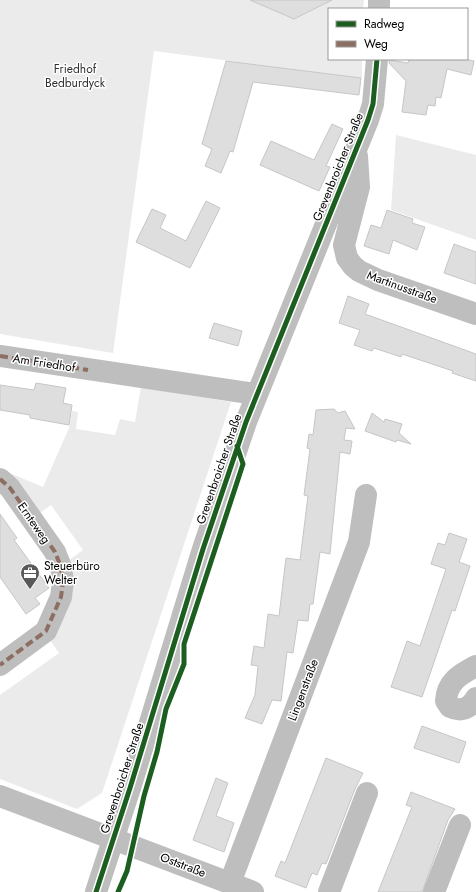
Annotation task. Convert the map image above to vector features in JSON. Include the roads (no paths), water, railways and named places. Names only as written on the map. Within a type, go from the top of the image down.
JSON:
[{"type":"street","name":"Grevenbroicher Straße","points":[[96,892],[130,788],[203,549],[256,394],[371,112],[377,60]]},
{"type":"street","name":"Martinusstraße","points":[[356,150],[359,172],[358,187],[344,245],[347,258],[352,266],[378,280],[476,314]]},
{"type":"street","name":"Am Friedhof","points":[[0,356],[97,374],[256,394]]},
{"type":"street","name":"Ernteweg","points":[[0,478],[10,488],[55,552],[61,566],[63,582],[61,597],[46,631],[0,665]]},
{"type":"street","name":"Lingenstraße","points":[[230,883],[359,542],[366,495]]},
{"type":"street","points":[[476,666],[461,673],[453,680],[446,701],[450,707],[461,710],[469,707],[476,698]]},
{"type":"street","points":[[329,892],[367,792]]},
{"type":"street","name":"Oststraße","points":[[0,796],[254,892]]},
{"type":"street","points":[[434,892],[460,825]]},
{"type":"place","name":"Steuerbüro Welter","points":[[30,590]]},
{"type":"park label","name":"Friedhof Bedburdyck","points":[[75,76]]}]
